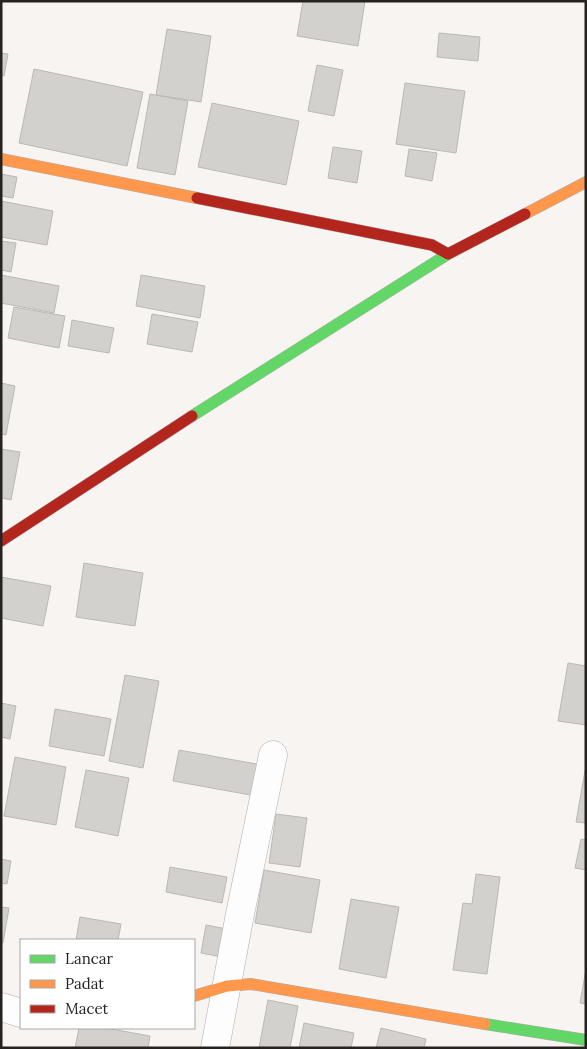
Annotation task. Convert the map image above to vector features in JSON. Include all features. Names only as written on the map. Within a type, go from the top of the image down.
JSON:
[{"type":"street","points":[[1,159],[432,245],[448,254]]},
{"type":"street","points":[[1,541],[242,383],[448,254],[586,182]]},
{"type":"street","points":[[215,1048],[273,755]]},
{"type":"street","points":[[195,996],[227,986],[251,984],[586,1040]]},
{"type":"street","points":[[1,1007],[20,1013]]},
{"type":"building","points":[[303,1],[365,1],[358,46],[297,36]]},
{"type":"building","points":[[167,29],[211,36],[201,102],[156,95]]},
{"type":"building","points":[[439,33],[480,37],[478,61],[437,57]]},
{"type":"building","points":[[1,53],[8,54],[4,76],[1,75]]},
{"type":"building","points":[[317,65],[343,70],[334,116],[308,111]]},
{"type":"building","points":[[34,69],[143,92],[127,166],[19,143]]},
{"type":"building","points":[[405,83],[465,91],[456,153],[396,144]]},
{"type":"building","points":[[150,94],[188,101],[175,175],[137,168]]},
{"type":"building","points":[[212,103],[299,121],[286,185],[198,167]]},
{"type":"building","points":[[333,147],[362,151],[357,183],[328,178]]},
{"type":"building","points":[[409,149],[437,153],[432,181],[405,176]]},
{"type":"building","points":[[1,174],[17,177],[13,198],[1,196]]},
{"type":"building","points":[[1,201],[53,211],[47,245],[1,237]]},
{"type":"building","points":[[1,241],[16,243],[11,272],[1,270]]},
{"type":"building","points":[[1,275],[59,286],[54,313],[1,303]]},
{"type":"building","points":[[141,275],[205,286],[200,318],[136,306]]},
{"type":"building","points":[[14,307],[65,316],[59,348],[8,338]]},
{"type":"building","points":[[152,314],[198,322],[192,352],[147,344]]},
{"type":"building","points":[[72,320],[114,328],[109,353],[68,346]]},
{"type":"building","points":[[1,383],[15,386],[6,435],[1,434]]},
{"type":"building","points":[[1,449],[20,452],[11,500],[1,498]]},
{"type":"building","points":[[84,563],[143,573],[135,626],[76,617]]},
{"type":"building","points":[[1,577],[51,586],[43,626],[1,618]]},
{"type":"building","points":[[568,663],[586,666],[586,725],[558,721]]},
{"type":"building","points":[[125,675],[159,681],[143,768],[109,761]]},
{"type":"building","points":[[1,703],[16,706],[10,739],[1,737]]},
{"type":"building","points":[[55,709],[111,719],[104,756],[49,746]]},
{"type":"building","points":[[179,750],[262,765],[256,796],[173,781]]},
{"type":"building","points":[[15,757],[66,767],[56,825],[4,816]]},
{"type":"building","points":[[586,765],[586,823],[576,822]]},
{"type":"building","points":[[86,770],[129,778],[118,836],[75,827]]},
{"type":"building","points":[[276,814],[307,818],[300,867],[269,863]]},
{"type":"building","points":[[581,839],[586,840],[586,870],[575,868]]},
{"type":"building","points":[[1,859],[11,861],[7,884],[1,883]]},
{"type":"building","points":[[170,867],[227,877],[222,903],[166,892]]},
{"type":"building","points":[[264,870],[320,880],[311,933],[255,923]]},
{"type":"building","points":[[476,874],[500,877],[487,974],[453,970],[463,903],[472,904]]},
{"type":"building","points":[[351,899],[399,907],[386,978],[339,969]]},
{"type":"building","points":[[1,907],[9,908],[3,943],[1,943]]},
{"type":"building","points":[[80,917],[121,924],[118,939],[76,939]]},
{"type":"building","points":[[206,925],[227,929],[222,957],[201,953]]},
{"type":"building","points":[[586,969],[586,1004],[580,1003]]},
{"type":"building","points":[[268,1000],[298,1006],[290,1048],[259,1048]]},
{"type":"building","points":[[304,1023],[354,1033],[351,1048],[299,1048]]},
{"type":"building","points":[[381,1028],[426,1039],[424,1048],[376,1048]]},
{"type":"building","points":[[79,1029],[112,1029],[150,1036],[148,1048],[75,1048]]},
{"type":"traffic: fast","points":[[192,416],[448,254]]},
{"type":"traffic: fast","points":[[485,1024],[586,1040]]},
{"type":"traffic: slow","points":[[1,159],[197,198]]},
{"type":"traffic: slow","points":[[525,214],[586,182]]},
{"type":"traffic: slow","points":[[195,996],[227,986],[251,984],[485,1024]]},
{"type":"traffic: jam","points":[[197,198],[432,245],[448,254],[525,214]]},
{"type":"traffic: jam","points":[[1,541],[192,416]]}]
